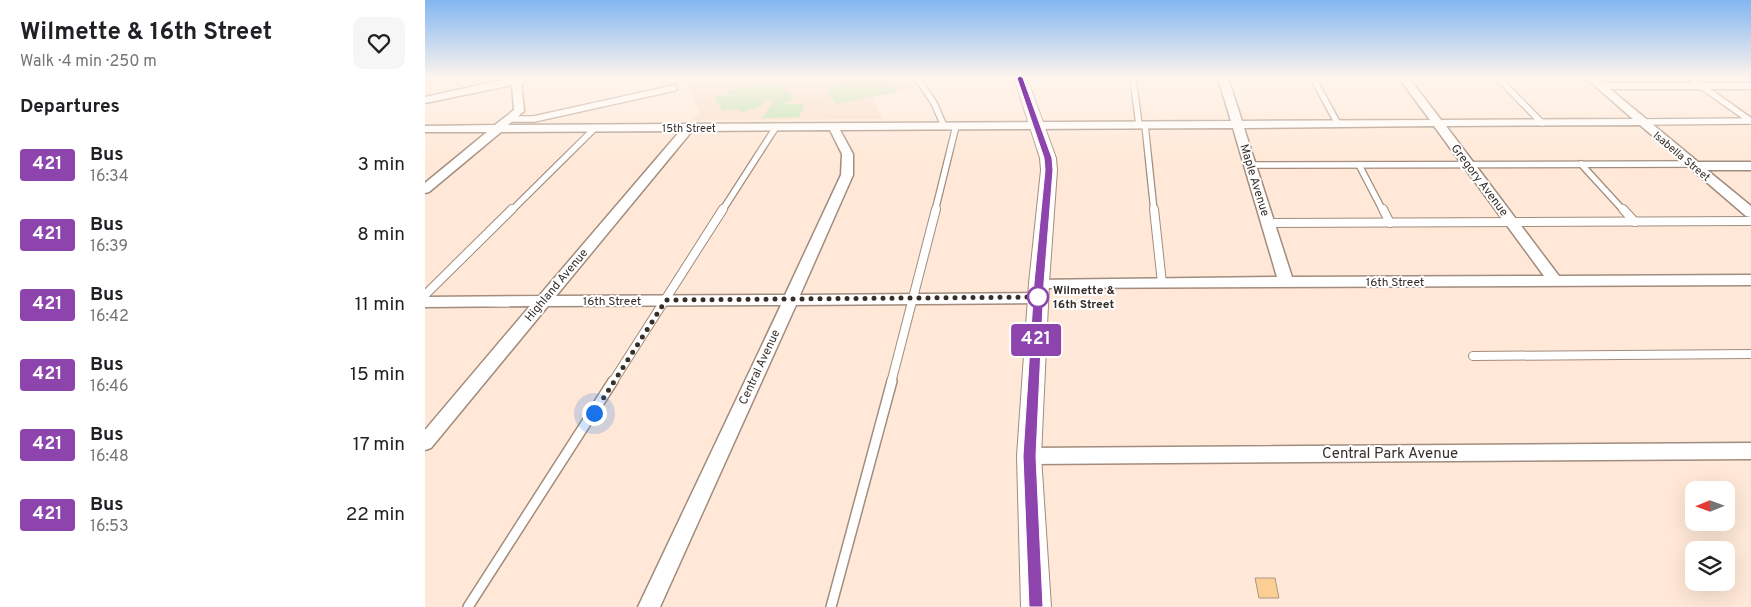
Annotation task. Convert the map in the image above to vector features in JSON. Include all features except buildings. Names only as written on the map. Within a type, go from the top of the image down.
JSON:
[{"type":"street","points":[[425,189],[511,119],[519,111],[519,106]]},
{"type":"street","points":[[1029,106],[1048,158],[1049,170],[1039,290],[1029,456],[1036,607]]},
{"type":"street","name":"Maple Avenue","points":[[1232,106],[1287,282]]},
{"type":"street","name":"Gregory Avenue","points":[[1425,106],[1555,281]]},
{"type":"street","name":"Isabella Street","points":[[1625,106],[1751,213]]},
{"type":"street","name":"15th Street","points":[[425,129],[1643,122]]},
{"type":"street","name":"Central Avenue","points":[[649,607],[849,172],[846,147],[833,127]]},
{"type":"street","name":"Highland Avenue","points":[[425,443],[688,128]]},
{"type":"street","points":[[1693,165],[1751,166]]},
{"type":"street","name":"16th Street","points":[[425,302],[914,298],[1162,283],[1751,280]]},
{"type":"street","name":"Central Park Avenue","points":[[1029,456],[1751,451]]},
{"type":"lane","points":[[511,119],[534,119],[591,106]]},
{"type":"lane","points":[[831,607],[914,298],[950,126],[937,106]]},
{"type":"lane","points":[[1138,106],[1162,283]]},
{"type":"lane","points":[[1328,106],[1338,124]]},
{"type":"lane","points":[[1526,106],[1542,123]]},
{"type":"lane","points":[[1643,122],[1751,121],[1730,106]]},
{"type":"lane","points":[[468,607],[776,127]]},
{"type":"lane","points":[[425,295],[595,128]]},
{"type":"lane","points":[[1581,164],[1635,222]]},
{"type":"lane","points":[[1251,165],[1693,165]]},
{"type":"lane","points":[[1359,165],[1390,223]]},
{"type":"lane","points":[[1268,223],[1751,221]]},
{"type":"lane","points":[[1473,356],[1751,354]]},
{"type":"shaded area","points":[[697,106],[877,106],[883,119],[692,120],[700,112]]},
{"type":"green space","points":[[719,106],[760,106],[744,112],[735,109],[722,111]]},
{"type":"green space","points":[[770,106],[804,107],[799,117],[763,118]]},
{"type":"bus line","name":"421","points":[[1029,106],[1048,158],[1049,170],[1039,283],[1029,456],[1036,607]]},
{"type":"place","name":"Wilmette & 16th Street","points":[[1038,297]]},
{"type":"route","points":[[594,413],[666,300],[1038,297]]}]
